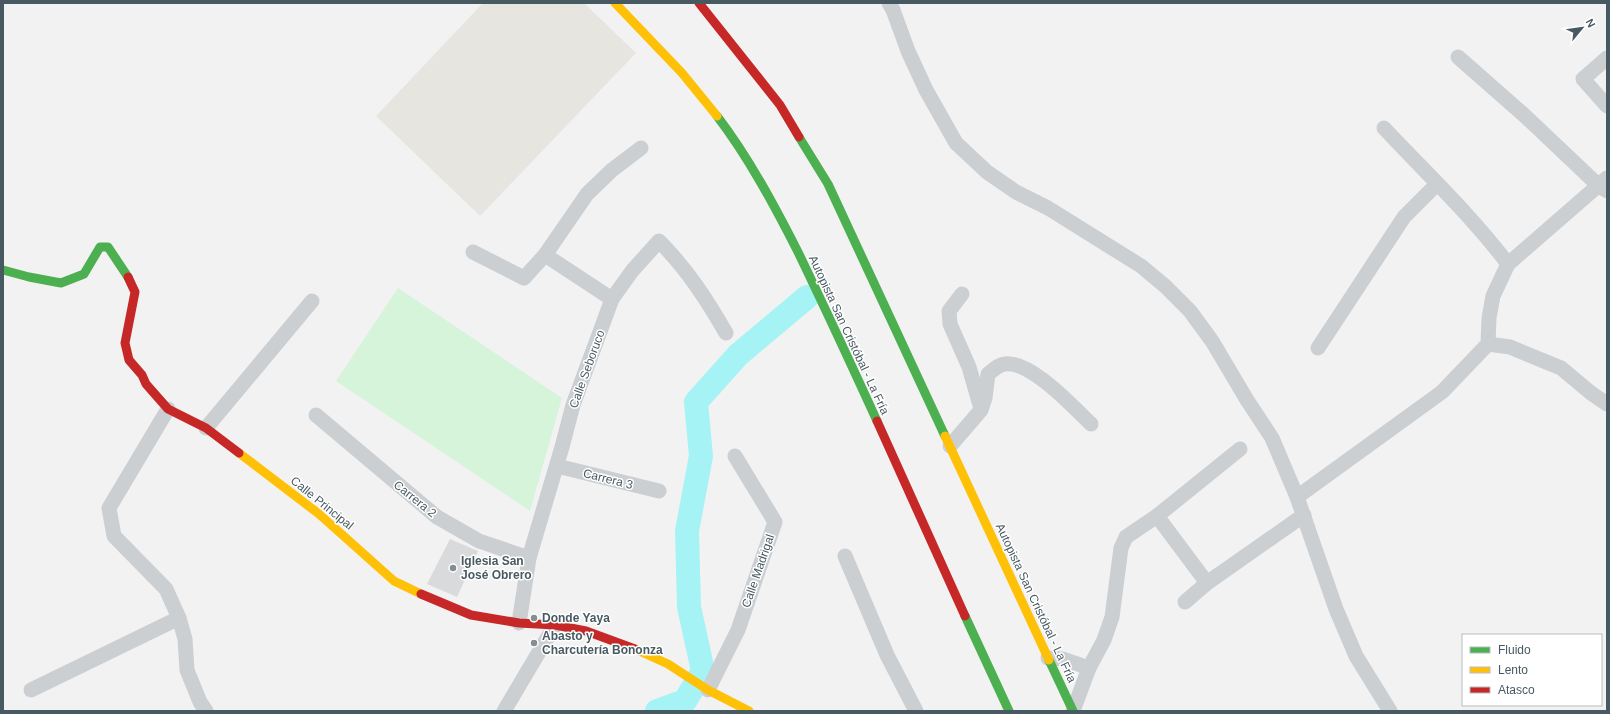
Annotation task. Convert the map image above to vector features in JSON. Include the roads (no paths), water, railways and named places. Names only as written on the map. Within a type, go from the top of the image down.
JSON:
[{"type":"main road","name":"Autopista San Cristóbal - La Fría","points":[[615,3],[682,73],[704,99],[727,129],[770,197],[821,299],[1009,711]]},
{"type":"main road","name":"Autopista San Cristóbal - La Fría","points":[[699,3],[780,105],[828,184],[1073,711]]},
{"type":"main road","name":"Calle Principal","points":[[3,270],[61,283],[84,274],[100,247],[108,247],[129,278],[135,292],[125,343],[129,360],[142,375],[146,384],[168,409],[206,428],[319,514],[394,581],[432,600],[471,615],[519,623],[555,625],[586,631],[622,643],[668,664],[708,690],[750,711]]},
{"type":"street","points":[[889,3],[908,51],[926,90],[956,143],[987,172],[1016,192],[1048,208],[1140,266],[1165,286],[1190,311],[1212,341],[1246,400],[1272,438],[1298,497],[1334,603],[1356,656],[1390,711]]},
{"type":"street","points":[[1298,497],[1442,392],[1488,344],[1489,318],[1493,296],[1508,264],[1604,185],[1458,57]]},
{"type":"street","points":[[1607,58],[1583,79],[1607,106]]},
{"type":"street","points":[[1384,128],[1486,235],[1508,264]]},
{"type":"street","points":[[473,252],[524,278],[545,255],[587,194],[612,170],[641,148]]},
{"type":"street","points":[[1318,348],[1404,217],[1436,184]]},
{"type":"street","name":"Calle Seboruco","points":[[519,623],[529,558],[557,466],[573,405],[612,299],[632,271],[659,241],[675,257],[693,279],[726,333]]},
{"type":"street","points":[[545,255],[612,299]]},
{"type":"street","points":[[962,294],[949,311],[950,324],[969,367],[981,410]]},
{"type":"street","points":[[206,428],[312,301]]},
{"type":"street","points":[[1488,344],[1510,347],[1561,368],[1607,404]]},
{"type":"street","points":[[950,446],[981,410],[985,398],[988,374],[1000,365],[1016,364],[1042,378],[1091,424]]},
{"type":"street","points":[[168,409],[109,508],[114,536],[166,588],[180,618],[185,639],[188,670],[198,708]]},
{"type":"street","name":"Carrera 2","points":[[316,416],[437,517],[479,541],[529,558]]},
{"type":"street","points":[[1073,711],[1089,668],[1104,640],[1112,617],[1121,548],[1126,537],[1157,516],[1240,449]]},
{"type":"street","name":"Calle Madrigal","points":[[708,690],[738,630],[775,522],[735,456]]},
{"type":"street","name":"Carrera 3","points":[[557,466],[659,491]]},
{"type":"street","points":[[1185,602],[1207,583],[1304,515]]},
{"type":"street","points":[[1157,516],[1207,583]]},
{"type":"street","points":[[845,556],[887,655],[916,711]]},
{"type":"street","points":[[31,690],[180,618]]},
{"type":"street","points":[[504,711],[555,625]]},
{"type":"street","points":[[1048,658],[1063,659],[1089,668]]},
{"type":"waterway","points":[[657,711],[685,701],[703,671],[689,607],[687,531],[701,456],[696,402],[738,355],[807,297]]},
{"type":"place","name":"Iglesia San José Obrero","points":[[453,568]]},
{"type":"place","name":"Donde Yaya","points":[[534,618]]},
{"type":"place","name":"Abasto y Charcutería Bononza","points":[[534,643]]}]
